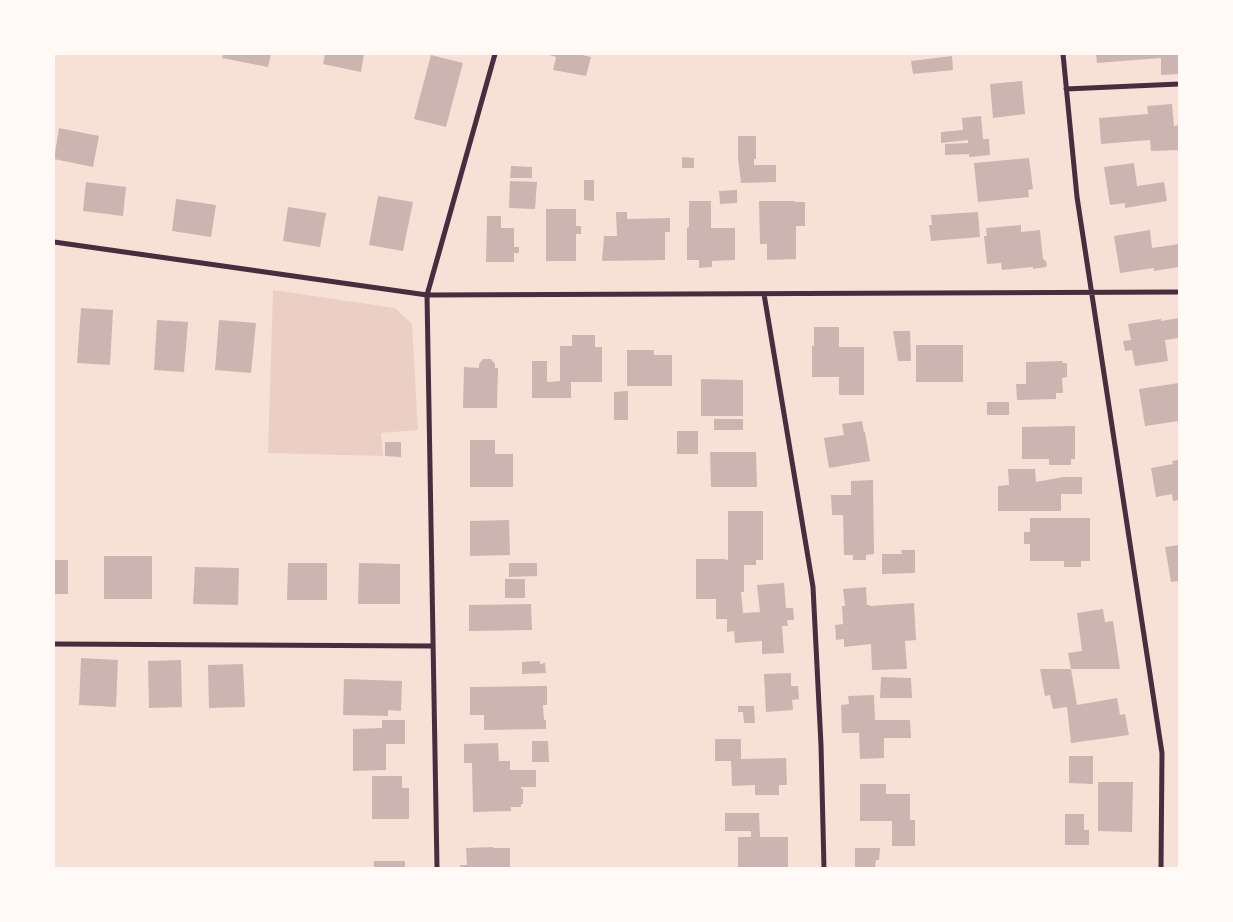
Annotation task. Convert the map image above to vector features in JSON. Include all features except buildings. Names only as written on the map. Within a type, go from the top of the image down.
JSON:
[{"type":"street","points":[[437,868],[427,295],[495,54]]},
{"type":"street","points":[[1063,54],[1077,197],[1162,753],[1161,868]]},
{"type":"street","points":[[1066,89],[1179,84]]},
{"type":"street","points":[[54,242],[427,295],[1179,292]]},
{"type":"street","points":[[764,294],[813,587],[821,745],[824,868]]},
{"type":"street","points":[[54,644],[433,646]]},
{"type":"shaded area","points":[[273,290],[395,308],[412,324],[418,430],[381,433],[383,456],[268,453]]}]
